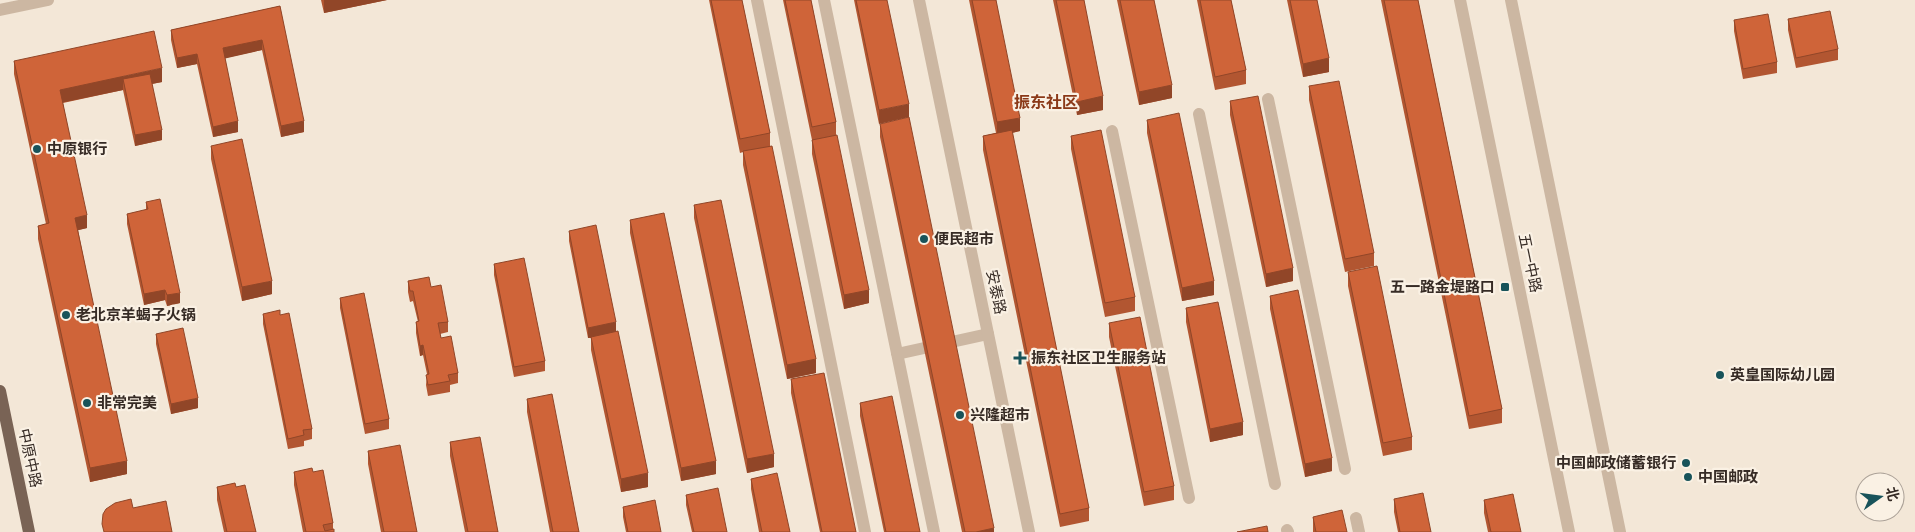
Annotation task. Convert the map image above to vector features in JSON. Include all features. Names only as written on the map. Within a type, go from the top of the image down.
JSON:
[{"type":"main road","name":"中原中路","points":[[0,391],[29,532]]},
{"type":"street","points":[[0,10],[48,0]]},
{"type":"street","points":[[757,0],[865,532]]},
{"type":"street","points":[[824,0],[934,532]]},
{"type":"street","name":"安泰路","points":[[919,0],[1028,532]]},
{"type":"street","name":"五一中路","points":[[1460,0],[1569,532]]},
{"type":"street","points":[[1511,0],[1620,532]]},
{"type":"street","points":[[1268,99],[1344,469]]},
{"type":"street","points":[[1199,114],[1275,484]]},
{"type":"street","points":[[1112,131],[1189,498]]},
{"type":"street","points":[[897,354],[988,334]]},
{"type":"street","points":[[1356,518],[1359,532]]},
{"type":"building","points":[[711,0],[742,0],[770,133],[740,139]]},
{"type":"building","points":[[785,0],[811,0],[836,122],[812,127]]},
{"type":"building","points":[[856,0],[887,0],[909,104],[879,110]]},
{"type":"building","points":[[972,0],[996,0],[1020,118],[997,122]]},
{"type":"building","points":[[1056,0],[1084,0],[1103,96],[1077,102]]},
{"type":"building","points":[[1120,0],[1154,0],[1172,85],[1139,92]]},
{"type":"building","points":[[1200,0],[1231,0],[1246,70],[1215,77]]},
{"type":"building","points":[[1290,0],[1317,0],[1329,58],[1303,64]]},
{"type":"building","points":[[1384,0],[1418,0],[1502,409],[1469,416]]},
{"type":"building","points":[[280,6],[304,121],[281,126],[262,40],[223,48],[238,121],[213,127],[197,54],[177,58],[171,30]]},
{"type":"building","points":[[1830,11],[1838,49],[1796,58],[1788,19]]},
{"type":"building","points":[[1768,14],[1777,62],[1743,69],[1734,20]]},
{"type":"building","points":[[154,31],[162,68],[60,90],[87,215],[75,218],[127,461],[90,468],[38,226],[49,223],[14,61]]},
{"type":"building","points":[[150,74],[162,130],[135,135],[123,79]]},
{"type":"building","points":[[1339,81],[1374,253],[1345,259],[1309,86]]},
{"type":"building","points":[[1258,96],[1293,268],[1266,274],[1230,101]]},
{"type":"building","points":[[1179,113],[1214,281],[1182,288],[1147,120]]},
{"type":"building","points":[[909,117],[994,528],[976,532],[965,532],[880,124]]},
{"type":"building","points":[[1012,130],[1089,508],[1060,514],[983,136]]},
{"type":"building","points":[[1101,130],[1135,297],[1105,303],[1071,136]]},
{"type":"building","points":[[837,135],[869,290],[844,295],[812,140]]},
{"type":"building","points":[[242,139],[272,281],[242,287],[211,146]]},
{"type":"building","points":[[772,146],[816,359],[787,365],[743,151]]},
{"type":"building","points":[[160,199],[180,293],[167,295],[165,290],[144,294],[127,214],[148,209],[146,202]]},
{"type":"building","points":[[721,200],[774,454],[747,459],[694,205]]},
{"type":"building","points":[[664,213],[716,461],[681,468],[630,220]]},
{"type":"building","points":[[596,225],[616,322],[588,328],[569,231]]},
{"type":"building","points":[[524,258],[545,361],[514,367],[494,264]]},
{"type":"building","points":[[1377,266],[1412,437],[1383,443],[1348,272]]},
{"type":"building","points":[[429,277],[431,287],[441,285],[448,322],[438,323],[441,338],[451,336],[458,373],[448,375],[450,381],[428,385],[426,375],[429,374],[423,345],[420,346],[416,322],[419,321],[413,291],[410,291],[408,281]]},
{"type":"building","points":[[1298,290],[1332,458],[1305,464],[1270,296]]},
{"type":"building","points":[[364,293],[389,419],[365,424],[340,298]]},
{"type":"building","points":[[1218,302],[1243,422],[1210,429],[1186,308]]},
{"type":"building","points":[[280,310],[280,315],[289,313],[312,429],[303,430],[304,435],[288,439],[263,314]]},
{"type":"building","points":[[1140,317],[1174,486],[1144,492],[1109,323]]},
{"type":"building","points":[[183,328],[198,398],[171,404],[156,334]]},
{"type":"building","points":[[618,331],[648,473],[621,479],[591,337]]},
{"type":"building","points":[[824,373],[856,532],[822,532],[791,379]]},
{"type":"building","points":[[552,394],[579,532],[553,532],[527,399]]},
{"type":"building","points":[[892,396],[920,532],[886,532],[860,403]]},
{"type":"building","points":[[480,437],[498,532],[468,532],[450,442]]},
{"type":"building","points":[[400,445],[417,532],[384,532],[368,451]]},
{"type":"building","points":[[312,468],[313,472],[323,470],[333,523],[323,525],[325,531],[334,529],[334,532],[306,532],[294,472]]},
{"type":"building","points":[[777,473],[790,532],[762,532],[751,479]]},
{"type":"building","points":[[235,483],[236,487],[245,485],[256,532],[227,532],[217,487]]},
{"type":"building","points":[[718,488],[727,532],[694,532],[686,495]]},
{"type":"building","points":[[1423,493],[1431,532],[1400,532],[1394,499]]},
{"type":"building","points":[[1513,494],[1521,532],[1491,532],[1484,500]]},
{"type":"building","points":[[131,499],[133,508],[166,501],[172,532],[104,532],[102,524],[103,514],[106,509],[115,503]]},
{"type":"building","points":[[655,500],[661,532],[628,532],[623,507]]},
{"type":"building","points":[[1342,510],[1347,532],[1316,532],[1313,517]]},
{"type":"building","points":[[1267,526],[1268,532],[1237,532]]},
{"type":"place","name":"中原银行","points":[[37,149]]},
{"type":"place","name":"便民超市","points":[[924,239]]},
{"type":"place","name":"五一路金堤路口","points":[[1505,287]]},
{"type":"place","name":"老北京羊蝎子火锅","points":[[66,315]]},
{"type":"place","name":"振东社区卫生服务站","points":[[1020,358]]},
{"type":"place","name":"英皇国际幼儿园","points":[[1720,375]]},
{"type":"place","name":"非常完美","points":[[87,403]]},
{"type":"place","name":"兴隆超市","points":[[960,415]]},
{"type":"place","name":"中国邮政储蓄银行","points":[[1686,463]]},
{"type":"place","name":"中国邮政","points":[[1688,477]]},
{"type":"district","name":"振东社区","points":[[1046,102]]}]
